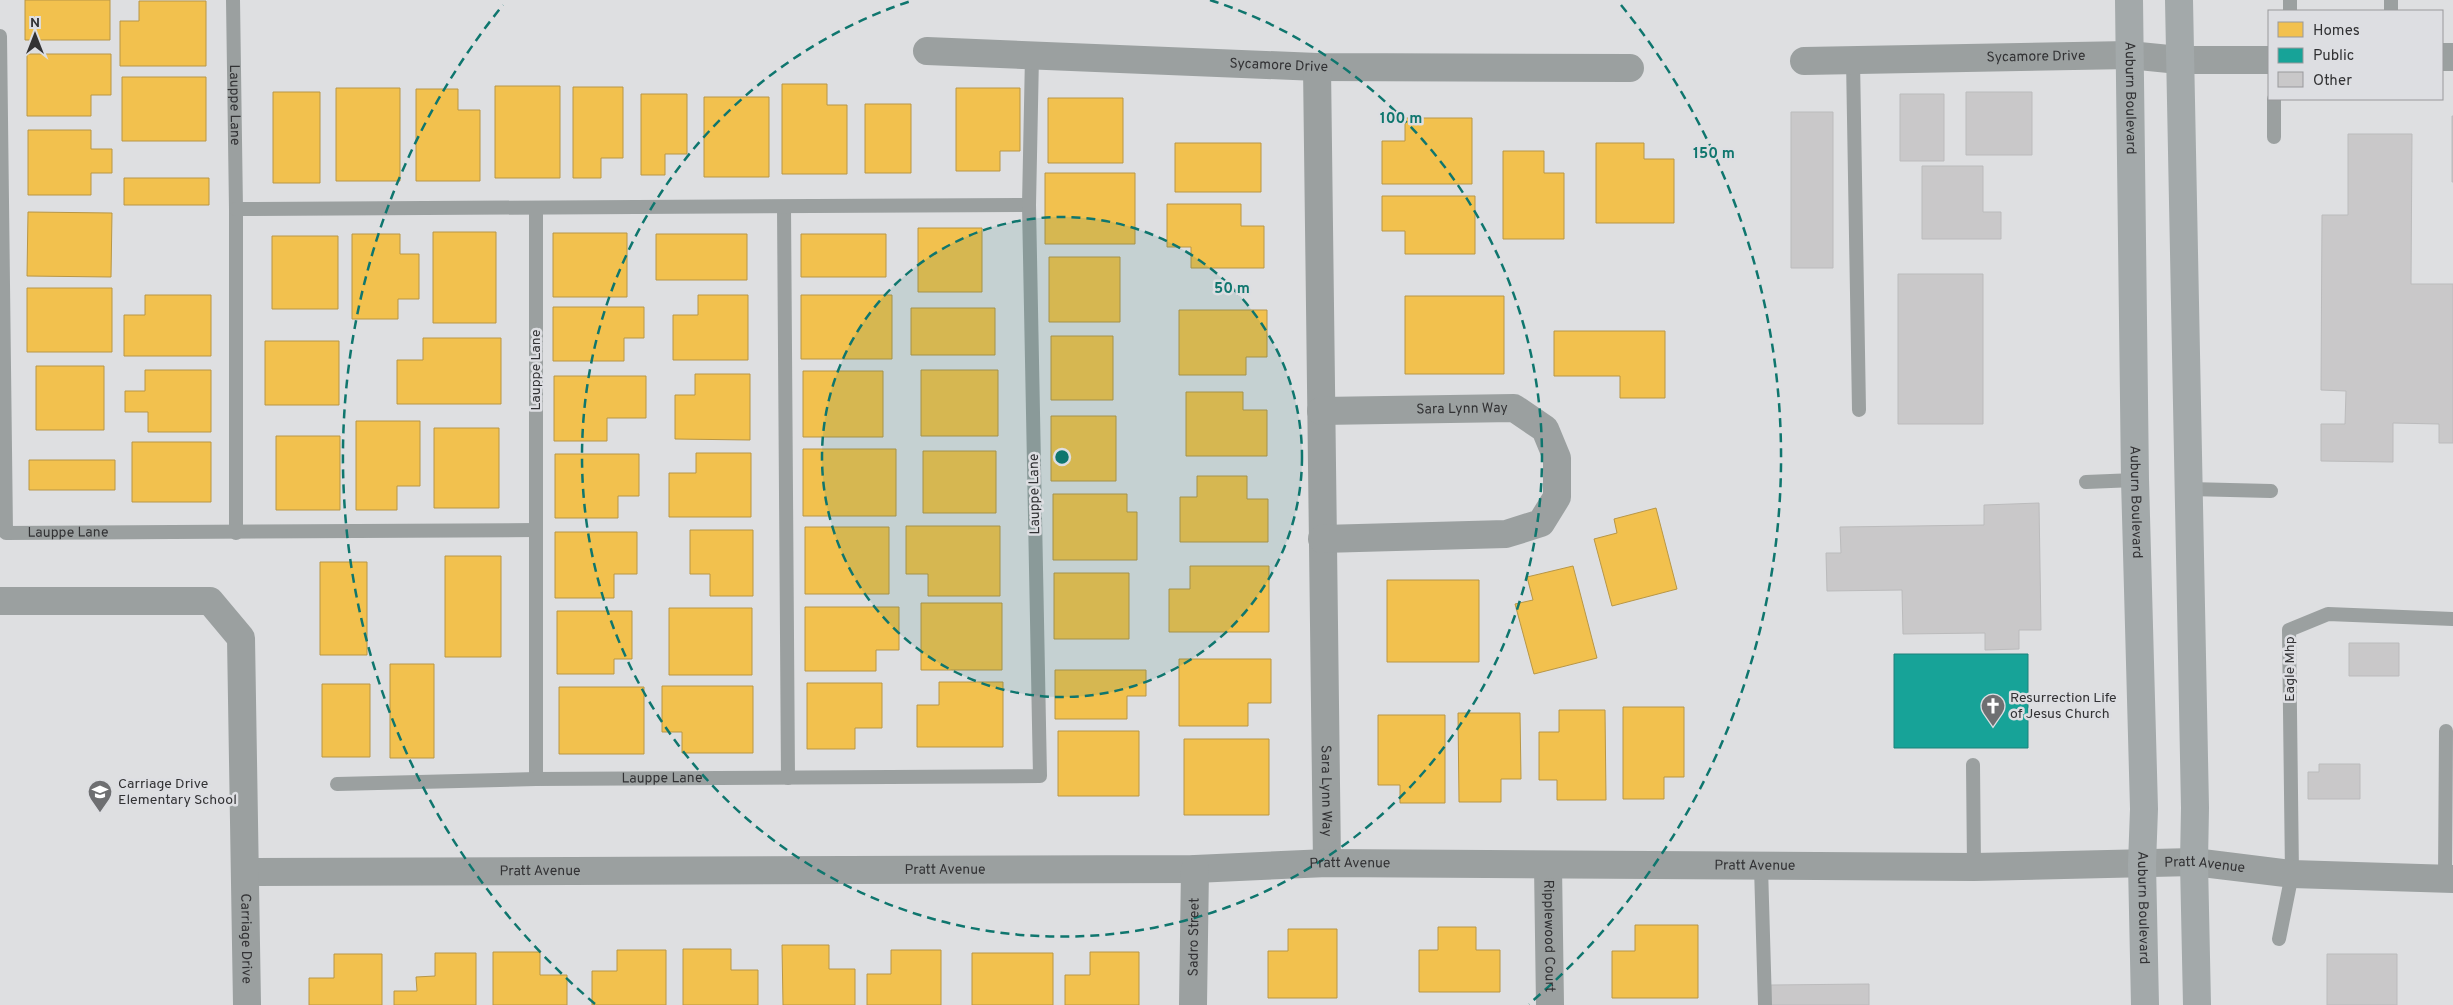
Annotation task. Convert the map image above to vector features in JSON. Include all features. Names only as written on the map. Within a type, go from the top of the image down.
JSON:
[{"type":"main road","name":"Auburn Boulevard","points":[[2128,0],[2135,480],[2144,809],[2142,864],[2145,1005]]},
{"type":"main road","points":[[2179,0],[2195,798],[2194,862],[2197,1005]]},
{"type":"street","name":"Sycamore Drive","points":[[927,51],[1318,67],[1630,68]]},
{"type":"street","name":"Sycamore Drive","points":[[1804,61],[2129,55],[2180,60],[2268,60]]},
{"type":"street","name":"Sara Lynn Way","points":[[1318,67],[1327,863]]},
{"type":"street","name":"Sara Lynn Way","points":[[1321,411],[1514,408],[1545,429],[1557,458],[1556,497],[1541,523],[1506,534],[1322,539]]},
{"type":"street","points":[[0,601],[210,601],[242,638],[246,872]]},
{"type":"street","name":"Pratt Avenue","points":[[246,872],[1195,869],[1327,863],[1548,866],[1974,867],[2194,862],[2292,874],[2449,879]]},
{"type":"street","name":"Ripplewood Court","points":[[1548,866],[1550,1005]]},
{"type":"street","name":"Sadro Street","points":[[1193,1005],[1195,869]]},
{"type":"street","name":"Carriage Drive","points":[[246,872],[247,1005]]},
{"type":"lane","name":"Lauppe Lane","points":[[233,0],[236,209],[236,533]]},
{"type":"lane","name":"Lauppe Lane","points":[[0,36],[6,533],[535,530]]},
{"type":"lane","points":[[236,209],[536,209],[1029,205],[1032,56]]},
{"type":"lane","points":[[1853,60],[1859,410]]},
{"type":"lane","points":[[2274,100],[2274,137]]},
{"type":"lane","name":"Lauppe Lane","points":[[337,784],[536,779],[1040,776],[1029,205]]},
{"type":"lane","points":[[784,207],[788,778]]},
{"type":"lane","name":"Lauppe Lane","points":[[536,209],[536,779]]},
{"type":"lane","points":[[2086,482],[2135,480]]},
{"type":"lane","points":[[2189,489],[2271,491]]},
{"type":"lane","name":"Eagle Mhp","points":[[2292,874],[2289,630],[2328,614],[2453,619]]},
{"type":"lane","points":[[2446,731],[2449,879]]},
{"type":"lane","points":[[1972,765],[1974,867]]},
{"type":"lane","points":[[1761,867],[1765,1005]]},
{"type":"lane","points":[[2279,939],[2292,874]]},
{"type":"building: Homes","points":[[25,0],[110,0],[110,40],[25,40]]},
{"type":"building: Homes","points":[[139,1],[206,1],[206,66],[120,66],[120,21],[139,21]]},
{"type":"building: Homes","points":[[27,54],[111,54],[111,95],[91,95],[91,116],[27,116]]},
{"type":"building: Homes","points":[[122,77],[206,77],[206,141],[122,141]]},
{"type":"building: Homes","points":[[782,84],[827,84],[827,105],[847,105],[847,174],[782,174]]},
{"type":"building: Homes","points":[[495,86],[560,86],[560,178],[495,178]]},
{"type":"building: Homes","points":[[573,87],[623,87],[623,158],[601,158],[601,178],[573,178]]},
{"type":"building: Homes","points":[[336,88],[400,88],[400,181],[336,181]]},
{"type":"building: Homes","points":[[956,88],[1020,88],[1020,151],[1000,151],[1000,171],[956,171]]},
{"type":"building: Homes","points":[[416,89],[458,89],[458,110],[480,110],[480,181],[416,181]]},
{"type":"building: Homes","points":[[273,92],[320,92],[320,183],[273,183]]},
{"type":"building: Homes","points":[[641,94],[687,94],[687,154],[665,154],[665,175],[641,175]]},
{"type":"building: Homes","points":[[704,97],[769,97],[769,177],[704,177]]},
{"type":"building: Homes","points":[[1048,98],[1123,98],[1123,163],[1048,163]]},
{"type":"building: Homes","points":[[865,104],[911,104],[911,173],[865,173]]},
{"type":"building: Homes","points":[[1405,118],[1472,118],[1472,184],[1382,184],[1382,141],[1405,141]]},
{"type":"building: Homes","points":[[28,130],[91,130],[91,149],[112,149],[112,173],[91,173],[91,195],[28,195]]},
{"type":"building: Homes","points":[[1175,143],[1261,143],[1261,192],[1175,192]]},
{"type":"building: Homes","points":[[1596,143],[1644,143],[1644,159],[1674,159],[1674,223],[1596,223]]},
{"type":"building: Homes","points":[[1503,151],[1544,151],[1544,173],[1564,173],[1564,239],[1503,239]]},
{"type":"building: Homes","points":[[1045,173],[1135,173],[1135,244],[1045,244]]},
{"type":"building: Homes","points":[[124,178],[209,178],[209,205],[124,205]]},
{"type":"building: Homes","points":[[1382,196],[1475,196],[1475,254],[1405,254],[1405,231],[1382,231]]},
{"type":"building: Homes","points":[[1167,204],[1241,204],[1241,226],[1264,226],[1264,268],[1191,268],[1191,247],[1167,247]]},
{"type":"building: Homes","points":[[28,212],[112,213],[111,277],[27,276]]},
{"type":"building: Homes","points":[[918,228],[982,228],[982,292],[918,292]]},
{"type":"building: Homes","points":[[433,232],[496,232],[496,323],[433,323]]},
{"type":"building: Homes","points":[[553,233],[627,233],[627,297],[553,297]]},
{"type":"building: Homes","points":[[352,234],[400,234],[400,254],[419,254],[419,299],[398,299],[398,319],[352,319]]},
{"type":"building: Homes","points":[[656,234],[747,234],[747,280],[656,280]]},
{"type":"building: Homes","points":[[801,234],[886,234],[886,277],[801,277]]},
{"type":"building: Homes","points":[[272,236],[338,236],[338,309],[272,309]]},
{"type":"building: Homes","points":[[1049,257],[1120,257],[1120,322],[1049,322]]},
{"type":"building: Homes","points":[[27,288],[112,288],[112,352],[27,352]]},
{"type":"building: Homes","points":[[145,295],[211,295],[211,356],[124,356],[124,315],[145,315]]},
{"type":"building: Homes","points":[[698,295],[748,295],[748,360],[673,360],[673,315],[698,315]]},
{"type":"building: Homes","points":[[801,295],[892,295],[892,359],[801,359]]},
{"type":"building: Homes","points":[[1405,296],[1504,296],[1504,374],[1405,374]]},
{"type":"building: Homes","points":[[553,307],[644,307],[644,338],[624,338],[624,361],[553,361]]},
{"type":"building: Homes","points":[[911,308],[995,308],[995,355],[911,355]]},
{"type":"building: Homes","points":[[1179,310],[1267,310],[1267,357],[1246,357],[1246,375],[1179,375]]},
{"type":"building: Homes","points":[[1554,331],[1665,331],[1665,398],[1620,398],[1620,376],[1554,376]]},
{"type":"building: Homes","points":[[1051,336],[1113,336],[1113,400],[1051,400]]},
{"type":"building: Homes","points":[[423,338],[501,338],[501,404],[397,404],[397,360],[423,360]]},
{"type":"building: Homes","points":[[265,341],[339,341],[339,405],[265,405]]},
{"type":"building: Homes","points":[[36,366],[104,366],[104,430],[36,430]]},
{"type":"building: Homes","points":[[145,370],[211,370],[211,432],[148,432],[148,412],[125,412],[125,391],[145,391]]},
{"type":"building: Homes","points":[[921,370],[998,370],[998,436],[921,436]]},
{"type":"building: Homes","points":[[803,371],[883,371],[883,437],[803,437]]},
{"type":"building: Homes","points":[[695,374],[750,374],[750,440],[675,439],[675,395],[695,395]]},
{"type":"building: Homes","points":[[554,376],[646,376],[646,418],[607,418],[607,441],[554,441]]},
{"type":"building: Homes","points":[[1186,392],[1243,392],[1243,410],[1267,410],[1267,456],[1186,456]]},
{"type":"building: Homes","points":[[1051,416],[1116,416],[1116,481],[1051,481]]},
{"type":"building: Homes","points":[[356,421],[420,421],[420,486],[397,486],[397,510],[356,510]]},
{"type":"building: Homes","points":[[434,428],[499,428],[499,508],[434,508]]},
{"type":"building: Homes","points":[[276,436],[340,436],[340,510],[276,510]]},
{"type":"building: Homes","points":[[132,442],[211,442],[211,502],[132,502]]},
{"type":"building: Homes","points":[[803,449],[896,449],[896,516],[803,516]]},
{"type":"building: Homes","points":[[923,451],[996,451],[996,513],[923,513]]},
{"type":"building: Homes","points":[[696,453],[751,453],[751,517],[669,517],[669,473],[696,473]]},
{"type":"building: Homes","points":[[555,454],[639,454],[639,496],[618,496],[618,518],[555,518]]},
{"type":"building: Homes","points":[[29,460],[115,460],[115,490],[29,490]]},
{"type":"building: Homes","points":[[1197,476],[1247,476],[1247,499],[1268,499],[1268,542],[1180,542],[1180,497],[1197,497]]},
{"type":"building: Homes","points":[[1053,494],[1127,494],[1127,512],[1137,512],[1137,560],[1053,560]]},
{"type":"building: Homes","points":[[1656,508],[1677,589],[1612,606],[1594,539],[1617,533],[1614,519]]},
{"type":"building: Homes","points":[[906,526],[1000,526],[1000,596],[928,596],[928,574],[906,574]]},
{"type":"building: Homes","points":[[805,527],[889,527],[889,594],[805,594]]},
{"type":"building: Homes","points":[[690,530],[753,530],[753,596],[710,596],[710,574],[690,574]]},
{"type":"building: Homes","points":[[555,532],[637,532],[637,574],[614,574],[614,598],[555,598]]},
{"type":"building: Homes","points":[[445,556],[501,556],[501,657],[445,657]]},
{"type":"building: Homes","points":[[320,562],[367,562],[367,655],[320,655]]},
{"type":"building: Homes","points":[[1190,566],[1269,566],[1269,632],[1169,632],[1169,589],[1190,589]]},
{"type":"building: Homes","points":[[1573,566],[1597,658],[1534,674],[1515,604],[1533,600],[1527,577]]},
{"type":"building: Homes","points":[[1054,573],[1129,573],[1129,639],[1054,639]]},
{"type":"building: Homes","points":[[1387,580],[1479,580],[1479,662],[1387,662]]},
{"type":"building: Homes","points":[[921,603],[1002,603],[1002,670],[921,670]]},
{"type":"building: Homes","points":[[805,607],[899,607],[899,650],[876,650],[876,671],[805,671]]},
{"type":"building: Homes","points":[[669,608],[752,608],[752,675],[669,675]]},
{"type":"building: Homes","points":[[557,611],[632,611],[632,659],[614,659],[614,674],[557,674]]},
{"type":"building: Homes","points":[[1179,659],[1271,659],[1271,703],[1248,703],[1248,726],[1179,726]]},
{"type":"building: Homes","points":[[390,664],[434,664],[434,758],[390,758]]},
{"type":"building: Homes","points":[[1055,670],[1146,670],[1146,696],[1127,696],[1127,719],[1055,719]]},
{"type":"building: Homes","points":[[939,682],[1003,682],[1003,747],[917,747],[917,705],[939,705]]},
{"type":"building: Homes","points":[[807,683],[882,683],[882,728],[855,728],[855,749],[807,749]]},
{"type":"building: Homes","points":[[322,684],[370,684],[370,757],[322,757]]},
{"type":"building: Homes","points":[[662,686],[753,686],[753,753],[682,753],[682,732],[662,732]]},
{"type":"building: Homes","points":[[559,687],[644,687],[644,754],[559,754]]},
{"type":"building: Homes","points":[[1623,707],[1684,707],[1684,777],[1664,777],[1664,799],[1623,799]]},
{"type":"building: Homes","points":[[1559,710],[1605,710],[1606,800],[1557,800],[1557,780],[1539,780],[1539,732],[1559,732]]},
{"type":"building: Homes","points":[[1458,713],[1520,713],[1521,779],[1501,779],[1501,802],[1459,802]]},
{"type":"building: Homes","points":[[1378,715],[1445,715],[1445,803],[1400,803],[1400,785],[1378,785]]},
{"type":"building: Homes","points":[[1058,731],[1139,731],[1139,796],[1058,796]]},
{"type":"building: Homes","points":[[1184,739],[1269,739],[1269,815],[1184,815]]},
{"type":"building: Homes","points":[[1635,925],[1698,925],[1698,998],[1612,998],[1612,951],[1635,951]]},
{"type":"building: Homes","points":[[1438,927],[1476,927],[1476,950],[1500,950],[1500,992],[1419,992],[1419,950],[1438,950]]},
{"type":"building: Homes","points":[[1288,929],[1337,929],[1337,998],[1268,998],[1268,951],[1288,951]]},
{"type":"building: Homes","points":[[782,945],[829,945],[829,969],[855,969],[855,1005],[783,1005]]},
{"type":"building: Homes","points":[[683,949],[731,949],[731,970],[758,970],[758,1005],[683,1005]]},
{"type":"building: Homes","points":[[617,950],[666,950],[666,1005],[592,1005],[592,971],[617,971]]},
{"type":"building: Homes","points":[[891,950],[941,950],[941,1005],[867,1005],[867,974],[891,974]]},
{"type":"building: Homes","points":[[493,952],[540,952],[540,975],[567,975],[567,1005],[493,1005]]},
{"type":"building: Homes","points":[[1090,952],[1139,952],[1139,1005],[1065,1005],[1065,975],[1090,975]]},
{"type":"building: Homes","points":[[435,953],[476,953],[476,1005],[394,1005],[394,991],[417,991],[416,977],[435,976]]},
{"type":"building: Homes","points":[[972,953],[1053,953],[1053,1005],[972,1005]]},
{"type":"building: Homes","points":[[334,954],[382,954],[382,1005],[309,1005],[309,978],[334,978]]},
{"type":"building: Public","points":[[1894,654],[2028,654],[2028,748],[1894,748]]},
{"type":"building: Other","points":[[1966,92],[2032,92],[2032,155],[1966,155]]},
{"type":"building: Other","points":[[1900,94],[1944,94],[1944,161],[1900,161]]},
{"type":"building: Other","points":[[1791,112],[1833,112],[1833,268],[1791,268]]},
{"type":"building: Other","points":[[2453,116],[2453,182],[2452,182]]},
{"type":"building: Other","points":[[2348,134],[2412,134],[2411,284],[2453,284],[2453,443],[2439,443],[2439,424],[2393,423],[2393,462],[2321,461],[2321,424],[2345,424],[2346,391],[2321,390],[2322,215],[2348,215]]},
{"type":"building: Other","points":[[1922,166],[1983,166],[1983,212],[2001,212],[2001,239],[1922,239]]},
{"type":"building: Other","points":[[1898,274],[1983,274],[1983,424],[1898,424]]},
{"type":"building: Other","points":[[2039,503],[2041,630],[2019,630],[2019,649],[1985,650],[1985,633],[1903,634],[1902,590],[1827,591],[1826,553],[1841,553],[1840,527],[1984,525],[1984,505]]},
{"type":"building: Other","points":[[2349,643],[2399,643],[2399,676],[2349,676]]},
{"type":"building: Other","points":[[2319,764],[2360,764],[2360,799],[2308,799],[2308,772],[2319,772]]},
{"type":"building: Other","points":[[2327,954],[2397,954],[2397,1005],[2327,1005]]},
{"type":"building: Other","points":[[1869,984],[1869,1005],[1771,1005],[1771,985]]},
{"type":"place","name":"Resurrection Life of Jesus Church","points":[[1993,727]]},
{"type":"place","name":"Carriage Drive Elementary School","points":[[100,813]]}]
